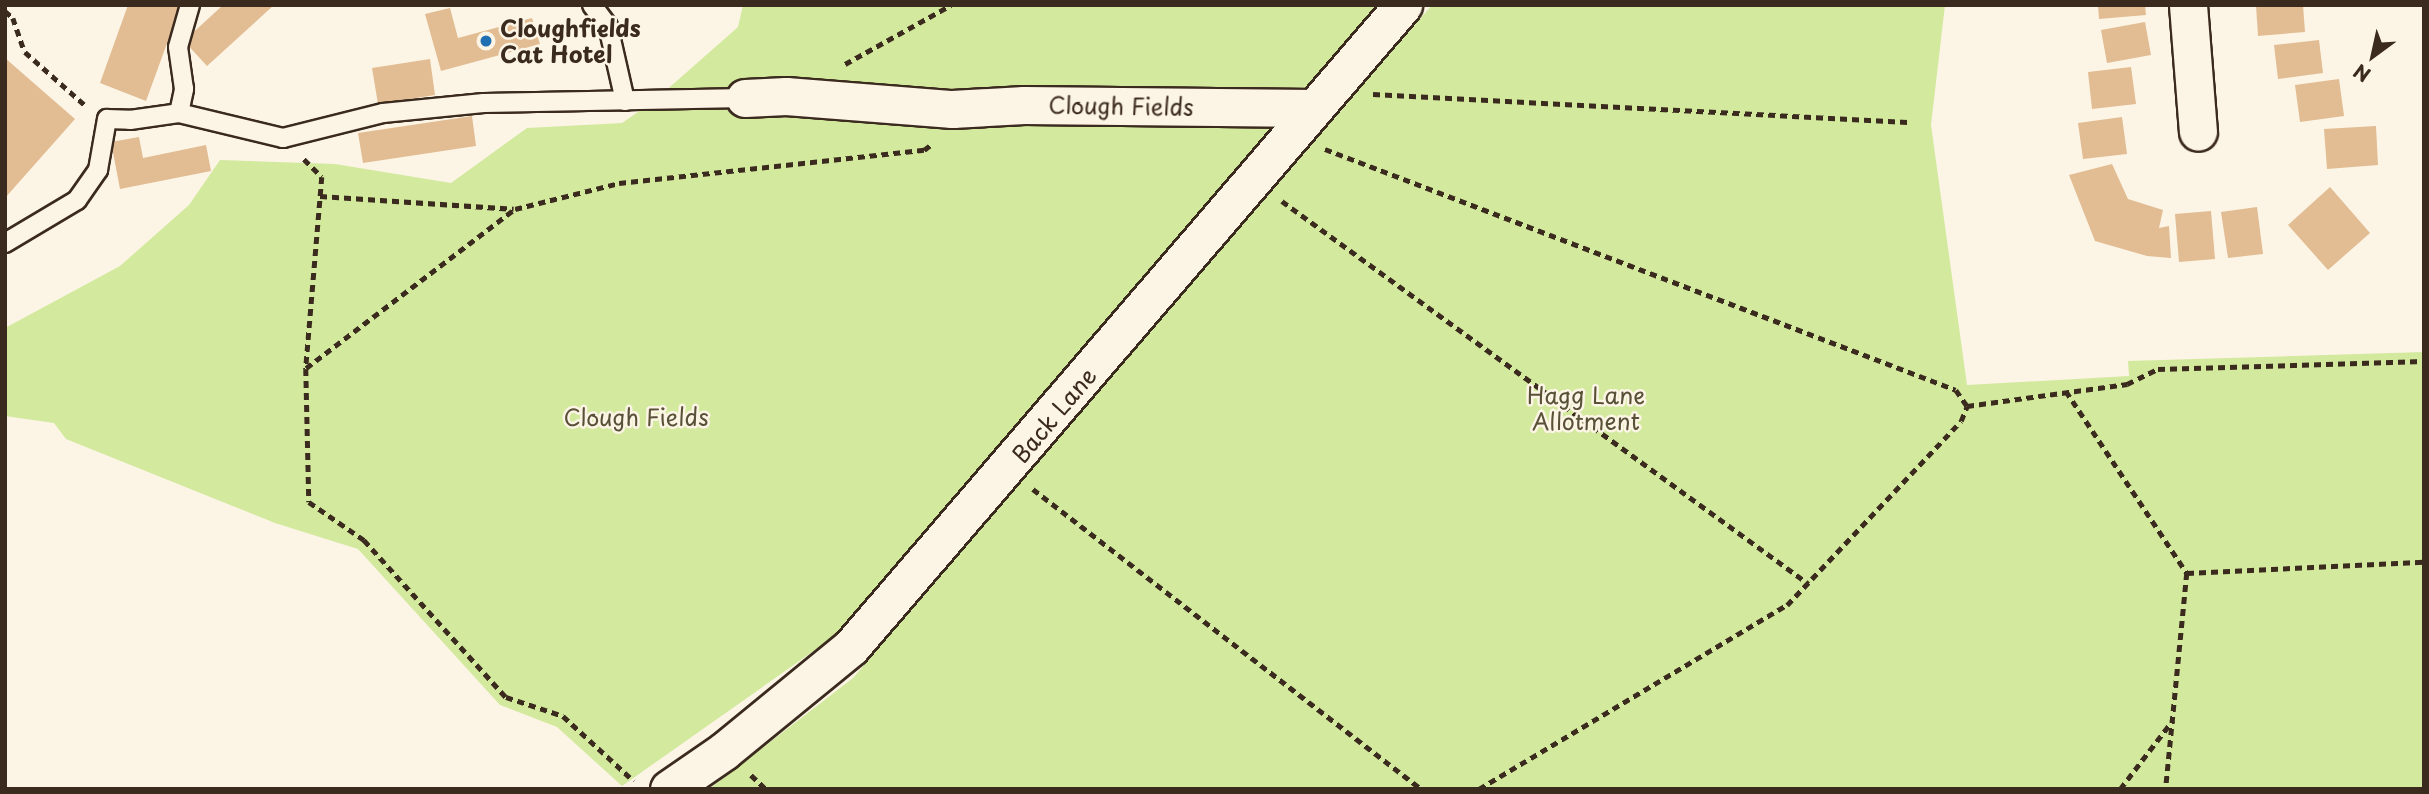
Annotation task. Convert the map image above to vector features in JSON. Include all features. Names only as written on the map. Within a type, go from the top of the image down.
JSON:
[{"type":"street","name":"Back Lane","points":[[669,789],[724,751],[851,648],[1008,469],[1403,5]]},
{"type":"street","points":[[2188,5],[2198,132]]},
{"type":"street","name":"Clough Fields","points":[[745,98],[786,96],[952,109],[1024,105],[1321,100]]},
{"type":"lane","points":[[5,243],[77,200],[98,170],[107,119],[130,120],[179,113],[184,89],[178,47],[190,5]]},
{"type":"lane","points":[[592,5],[608,26],[625,101]]},
{"type":"lane","name":"Clough Fields","points":[[179,113],[283,138],[383,113],[484,103],[745,98]]},
{"type":"path","points":[[834,70],[951,5]]},
{"type":"path","points":[[5,11],[13,18],[24,52],[75,100],[107,119]]},
{"type":"path","points":[[1321,100],[1907,122]]},
{"type":"path","points":[[320,196],[515,209],[619,183],[924,150],[950,128],[952,109]]},
{"type":"path","points":[[1290,136],[1956,390],[1967,407]]},
{"type":"path","points":[[283,138],[321,177],[306,369],[309,502],[364,540],[506,697],[563,716],[643,789]]},
{"type":"path","points":[[1253,180],[1809,584]]},
{"type":"path","points":[[306,369],[515,209]]},
{"type":"path","points":[[1967,407],[2127,384],[2158,369],[2424,362]]},
{"type":"path","points":[[2066,391],[2187,573],[2166,789]]},
{"type":"path","points":[[1479,789],[1787,605],[1961,422],[1967,407]]},
{"type":"path","points":[[1008,469],[1421,789]]},
{"type":"path","points":[[2187,573],[2424,562]]},
{"type":"path","points":[[2120,789],[2175,717]]},
{"type":"green space","name":"Clough Fields","points":[[743,5],[1378,5],[839,633],[622,786],[557,727],[500,705],[358,549],[275,523],[66,439],[54,423],[5,416],[5,328],[120,266],[189,205],[220,160],[335,164],[451,183],[527,128],[622,123],[654,101],[738,27]]},
{"type":"green space","name":"Hagg Lane Allotment","points":[[1432,5],[1945,5],[1931,125],[1967,385],[2129,376],[2128,361],[2424,352],[2424,789],[709,789],[853,678]]},
{"type":"building","points":[[128,5],[181,5],[146,101],[100,83]]},
{"type":"building","points":[[223,5],[274,5],[207,66],[184,41]]},
{"type":"building","points":[[2098,5],[2145,5],[2146,15],[2099,19]]},
{"type":"building","points":[[2256,5],[2303,5],[2305,32],[2258,36]]},
{"type":"building","name":"Cloughfields Cat Hotel","points":[[450,8],[458,38],[532,18],[540,44],[441,71],[425,14]]},
{"type":"building","points":[[2145,22],[2151,55],[2107,63],[2101,30]]},
{"type":"building","points":[[2319,40],[2323,73],[2278,79],[2274,45]]},
{"type":"building","points":[[5,58],[75,119],[5,198]]},
{"type":"building","points":[[430,59],[435,95],[378,104],[372,68]]},
{"type":"building","points":[[2131,67],[2136,104],[2092,109],[2088,72]]},
{"type":"building","points":[[2339,79],[2344,116],[2300,122],[2295,85]]},
{"type":"building","points":[[472,116],[476,146],[363,163],[358,133]]},
{"type":"building","points":[[2122,117],[2127,154],[2083,159],[2078,123]]},
{"type":"building","points":[[2376,126],[2378,165],[2327,169],[2324,129]]},
{"type":"building","points":[[139,137],[143,158],[206,145],[211,171],[120,189],[111,142]]},
{"type":"building","points":[[2112,164],[2128,199],[2163,210],[2159,228],[2169,226],[2171,258],[2147,256],[2095,241],[2069,175]]},
{"type":"building","points":[[2330,187],[2370,233],[2328,270],[2288,225]]},
{"type":"building","points":[[2257,207],[2263,254],[2228,258],[2221,212]]},
{"type":"building","points":[[2211,211],[2215,259],[2179,262],[2175,214]]},
{"type":"place","name":"Cloughfields Cat Hotel","points":[[486,41]]}]
